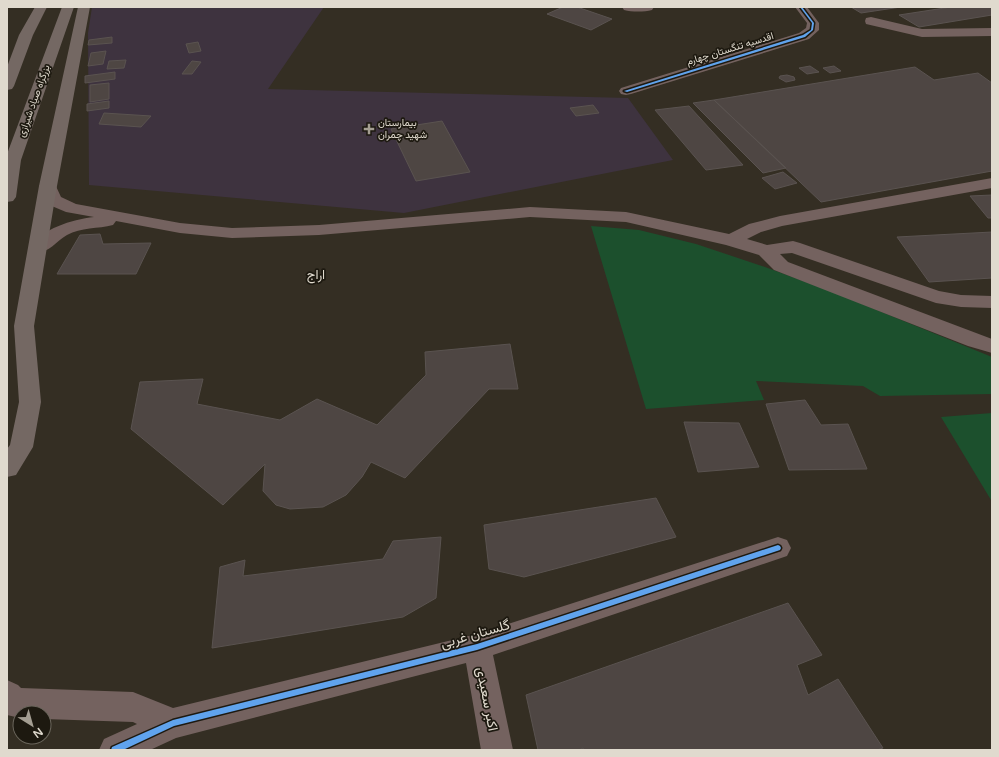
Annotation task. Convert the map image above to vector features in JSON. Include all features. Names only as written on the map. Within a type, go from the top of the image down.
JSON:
[{"type":"highway","points":[[7,86],[26,35],[40,7]]},
{"type":"highway","name":"بزرگراه صیاد شیرازی","points":[[7,198],[13,160],[68,7]]},
{"type":"highway","points":[[7,468],[20,447],[30,402],[24,326],[48,186],[84,7]]},
{"type":"street","points":[[628,7],[648,7]]},
{"type":"street","name":"اقدسیه تنگستان چهارم","points":[[626,91],[804,36],[812,30],[813,23],[801,7]]},
{"type":"street","points":[[871,22],[922,33],[992,32]]},
{"type":"street","points":[[731,240],[755,228],[780,221],[992,183]]},
{"type":"street","points":[[48,186],[53,200],[72,208],[180,228],[232,233],[319,230],[530,212],[626,217],[731,240],[766,251],[793,247],[936,297],[961,301],[992,302]]},
{"type":"street","points":[[38,248],[61,231],[77,225],[94,222],[137,220]]},
{"type":"street","points":[[766,251],[781,266],[975,341],[992,346]]},
{"type":"street","name":"گلستان غربی","points":[[115,750],[173,723],[477,647],[778,548]]},
{"type":"street","name":"اکبر سعیدی","points":[[477,647],[497,750]]},
{"type":"street","points":[[7,695],[15,702],[133,706],[173,723]]},
{"type":"shaded area","name":"بیمارستان شهید چمران","points":[[92,7],[324,7],[268,89],[628,98],[673,160],[404,213],[89,185],[88,33]]},
{"type":"green space","points":[[591,226],[639,230],[696,244],[830,291],[992,357],[992,394],[880,396],[863,386],[756,381],[764,400],[646,409]]},
{"type":"green space","points":[[992,413],[992,500],[991,500],[941,417]]},
{"type":"building","points":[[563,7],[577,7],[612,19],[591,30],[547,14]]},
{"type":"building","points":[[851,7],[901,7],[861,13]]},
{"type":"building","points":[[951,7],[992,7],[992,15],[919,27],[899,15]]},
{"type":"building","points":[[112,37],[112,43],[88,45],[89,40]]},
{"type":"building","points":[[198,42],[201,51],[189,53],[186,44]]},
{"type":"building","points":[[106,51],[103,64],[88,66],[91,53]]},
{"type":"building","points":[[126,60],[124,68],[107,69],[109,61]]},
{"type":"building","points":[[192,61],[201,62],[192,74],[182,74]]},
{"type":"building","points":[[810,66],[819,72],[807,74],[799,68]]},
{"type":"building","points":[[834,66],[841,71],[830,73],[823,68]]},
{"type":"building","points":[[915,67],[934,80],[978,73],[992,83],[992,171],[821,202],[714,100]]},
{"type":"building","points":[[115,72],[115,79],[85,83],[85,76]]},
{"type":"building","points":[[787,75],[794,77],[795,80],[786,82],[779,78],[780,76]]},
{"type":"building","points":[[109,83],[109,99],[90,102],[90,85]]},
{"type":"building","points":[[714,100],[786,168],[763,173],[693,103]]},
{"type":"building","points":[[109,101],[109,108],[87,111],[87,104]]},
{"type":"building","points":[[593,105],[599,113],[576,116],[570,108]]},
{"type":"building","points":[[689,106],[743,165],[706,170],[655,110]]},
{"type":"building","points":[[104,113],[151,116],[141,127],[99,124]]},
{"type":"building","points":[[442,121],[470,172],[416,181],[391,129]]},
{"type":"building","points":[[783,172],[797,183],[775,189],[762,178]]},
{"type":"building","points":[[992,195],[992,218],[988,218],[970,196]]},
{"type":"building","points":[[992,232],[992,278],[929,282],[897,237]]},
{"type":"building","points":[[100,234],[103,244],[151,243],[136,274],[57,274],[80,235]]},
{"type":"building","points":[[510,344],[518,389],[489,389],[405,478],[371,462],[362,477],[346,495],[323,507],[290,509],[276,505],[263,491],[265,464],[223,505],[131,429],[140,382],[203,379],[197,404],[280,420],[317,399],[377,425],[426,375],[425,352]]},
{"type":"building","points":[[805,400],[821,425],[848,424],[867,469],[789,470],[766,404]]},
{"type":"building","points":[[684,422],[739,423],[759,467],[698,472]]},
{"type":"building","points":[[656,498],[676,537],[524,577],[489,569],[484,525]]},
{"type":"building","points":[[441,537],[436,598],[403,617],[212,648],[220,567],[245,560],[243,576],[383,559],[393,541]]},
{"type":"building","points":[[788,603],[822,655],[797,665],[808,695],[838,679],[883,748],[877,750],[584,750],[583,748],[579,750],[538,750],[526,695]]},
{"type":"cycle path","points":[[626,91],[804,36],[812,30],[813,23],[801,7]]},
{"type":"cycle path","points":[[115,750],[173,723],[477,647],[778,548]]},
{"type":"place","name":"بیمارستان شهید چمران","points":[[369,129]]},
{"type":"district","name":"اراج","points":[[316,275]]}]
